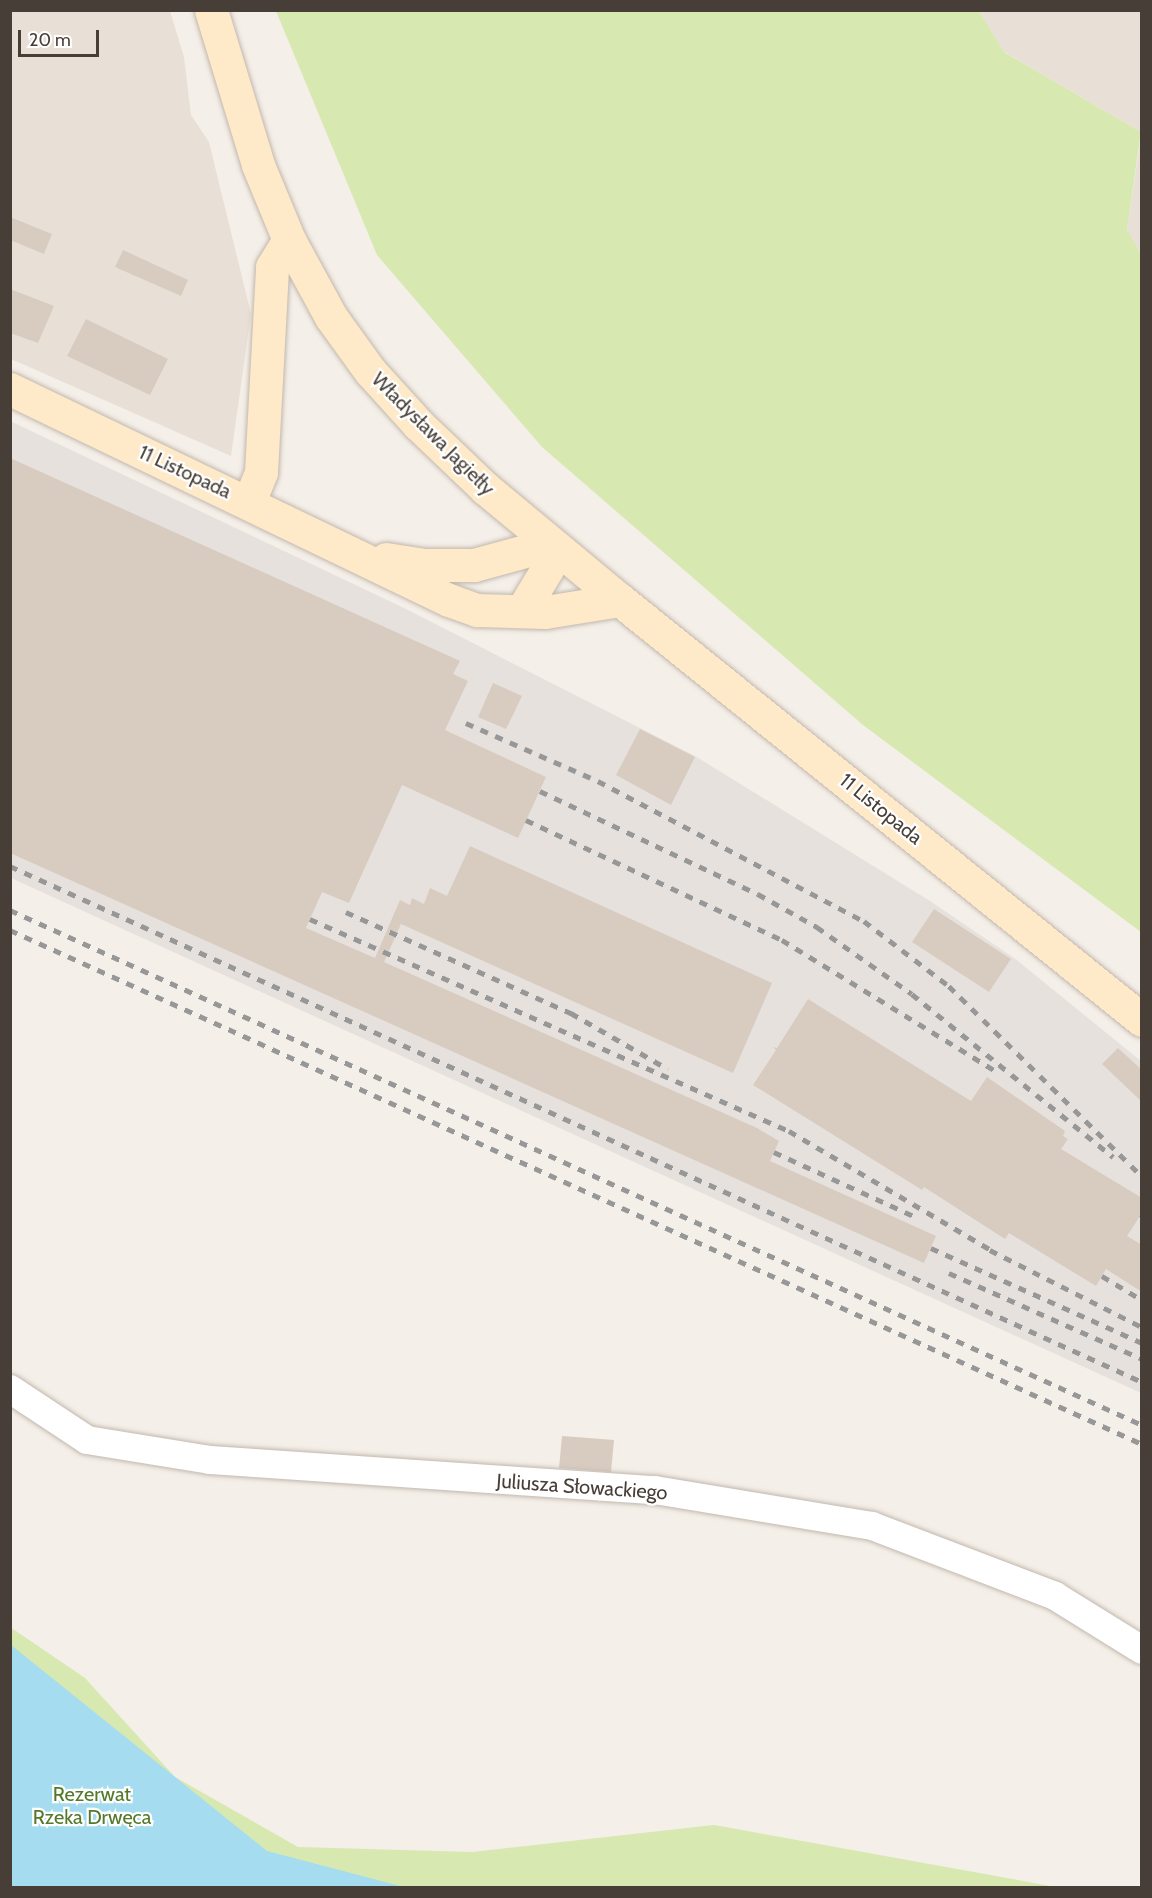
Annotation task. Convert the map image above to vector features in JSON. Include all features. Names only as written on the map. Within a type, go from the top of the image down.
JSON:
[{"type":"main road","name":"Władysława Jagiełły","points":[[211,10],[258,165],[289,240],[331,317],[370,371],[485,488],[551,544]]},
{"type":"main road","points":[[249,502],[261,472],[272,267],[289,240]]},
{"type":"main road","name":"11 Listopada","points":[[10,389],[449,600],[477,610],[523,609],[545,612],[620,600]]},
{"type":"main road","points":[[523,609],[547,569],[551,544]]},
{"type":"main road","name":"11 Listopada","points":[[359,555],[425,565],[474,565],[551,544],[1142,1020]]},
{"type":"street","name":"Juliusza Słowackiego","points":[[10,1389],[87,1440],[210,1460],[656,1490],[872,1526],[1055,1596],[1142,1650]]},
{"type":"shaded area","points":[[11,11],[170,11],[184,57],[191,115],[209,142],[251,314],[231,456],[11,359]]},
{"type":"shaded area","points":[[979,11],[1141,11],[1141,132],[1003,51]]},
{"type":"shaded area","points":[[1141,137],[1141,257],[1127,229]]},
{"type":"shaded area","points":[[10,421],[404,608],[695,756],[930,901],[1014,958],[1141,1061],[1141,1393],[11,878]]},
{"type":"green space","points":[[276,11],[979,11],[1004,52],[1141,132],[1127,229],[1142,257],[1141,932],[863,725],[542,447],[377,255]]},
{"type":"green space","name":"Rezerwat Rzeka Drwęca","points":[[10,1627],[85,1678],[175,1777],[298,1847],[472,1852],[714,1825],[1056,1887],[11,1887]]},
{"type":"water","points":[[11,1645],[267,1851],[404,1887],[11,1887]]},
{"type":"building","points":[[10,217],[52,234],[44,254],[10,240]]},
{"type":"building","points":[[123,250],[188,280],[181,296],[115,267]]},
{"type":"building","points":[[10,289],[54,306],[38,343],[10,333]]},
{"type":"building","points":[[86,319],[168,359],[150,395],[67,356]]},
{"type":"building","points":[[10,458],[460,661],[453,674],[468,681],[445,730],[546,777],[518,838],[402,785],[349,903],[322,892],[306,928],[375,958],[400,900],[410,905],[412,898],[424,904],[430,888],[447,896],[470,846],[772,983],[733,1073],[401,924],[384,962],[757,1128],[779,1141],[770,1161],[936,1236],[924,1263],[10,853]]},
{"type":"building","points":[[493,683],[522,696],[506,729],[478,717]]},
{"type":"building","points":[[640,729],[695,757],[671,805],[616,775]]},
{"type":"building","points":[[934,909],[1011,959],[989,992],[912,942]]},
{"type":"building","points":[[808,999],[971,1101],[987,1077],[1065,1131],[1063,1136],[1068,1139],[1061,1149],[1142,1198],[1142,1213],[1127,1236],[1142,1245],[1142,1292],[1106,1269],[1096,1286],[1009,1233],[1005,1239],[924,1187],[922,1190],[753,1085],[776,1050],[773,1047],[777,1048]]},
{"type":"building","points":[[1118,1048],[1142,1070],[1142,1102],[1102,1064]]},
{"type":"building","points":[[562,1436],[614,1440],[611,1472],[559,1468]]},
{"type":"railway","points":[[466,723],[598,781],[864,921],[949,986],[1142,1176]]},
{"type":"railway","points":[[540,791],[758,894],[817,927],[912,994],[1113,1157]]},
{"type":"railway","points":[[526,820],[782,940],[994,1070]]},
{"type":"railway","points":[[10,866],[1142,1382]]},
{"type":"railway","points":[[10,910],[1142,1425]]},
{"type":"railway","points":[[346,912],[571,1013],[668,1069]]},
{"type":"railway","points":[[310,919],[789,1131],[996,1253]]},
{"type":"railway","points":[[10,930],[1142,1444]]},
{"type":"railway","points":[[774,1152],[916,1217]]},
{"type":"railway","points":[[931,1248],[1142,1343]]},
{"type":"railway","points":[[990,1250],[1142,1327]]},
{"type":"railway","points":[[949,1273],[1142,1359]]},
{"type":"railway","points":[[1102,1276],[1142,1300]]}]
